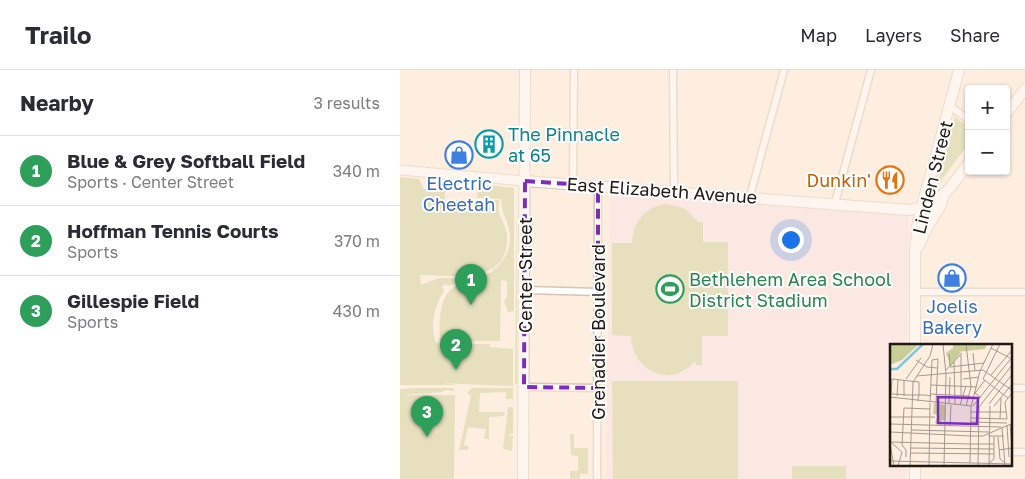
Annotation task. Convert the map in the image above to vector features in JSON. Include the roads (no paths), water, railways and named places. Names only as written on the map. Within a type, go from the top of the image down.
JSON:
[{"type":"main road","name":"Center Street","points":[[524,479],[525,70]]},
{"type":"main road","name":"Linden Street","points":[[915,344],[915,252],[918,221],[924,207],[959,70]]},
{"type":"main road","points":[[1010,109],[1025,89]]},
{"type":"main road","points":[[915,252],[921,245],[943,197],[965,168]]},
{"type":"main road","name":"East Elizabeth Avenue","points":[[400,170],[525,181],[750,196],[908,210],[924,207]]},
{"type":"main road","points":[[924,207],[943,197]]},
{"type":"main road","points":[[915,466],[915,479]]},
{"type":"street","points":[[573,183],[574,70]]},
{"type":"street","points":[[673,70],[674,191]]},
{"type":"street","points":[[750,196],[784,70]]},
{"type":"street","points":[[836,203],[872,70]]},
{"type":"street","points":[[950,106],[965,117]]},
{"type":"street","name":"Grenadier Boulevard","points":[[597,479],[598,186]]},
{"type":"street","points":[[525,290],[599,292]]},
{"type":"street","points":[[915,292],[1025,292]]},
{"type":"street","points":[[524,387],[598,388]]},
{"type":"street","points":[[1012,388],[1025,388]]},
{"type":"street","points":[[1012,452],[1025,452]]},
{"type":"place","name":"The Pinnacle at 65","points":[[489,144]]},
{"type":"place","name":"Electric Cheetah","points":[[459,155]]},
{"type":"place","name":"Dunkin'","points":[[890,180]]},
{"type":"place","name":"Joelis Bakery","points":[[952,278]]},
{"type":"place","name":"Bethlehem Area School District Stadium","points":[[670,289]]},
{"type":"place","name":"Blue & Grey Softball Field","points":[[471,305]]},
{"type":"place","name":"Hoffman Tennis Courts","points":[[456,370]]},
{"type":"place","name":"Gillespie Field","points":[[427,437]]}]
